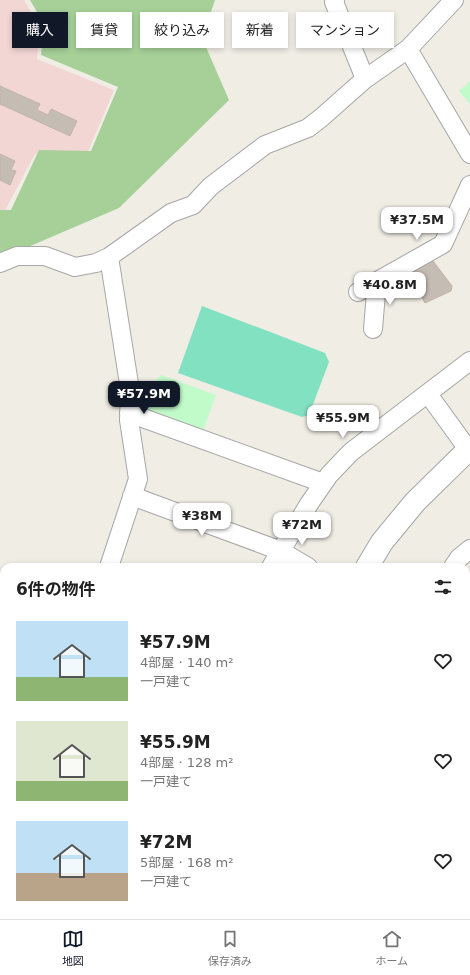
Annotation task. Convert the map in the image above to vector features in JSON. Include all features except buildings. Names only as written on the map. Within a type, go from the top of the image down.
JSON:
[{"type":"street","points":[[335,0],[334,2],[366,79]]},
{"type":"street","points":[[0,262],[17,256],[45,256],[75,267],[96,263],[109,257],[171,214],[193,205],[211,186],[265,145],[308,128],[366,79],[408,49],[454,0]]},
{"type":"street","points":[[408,49],[470,154]]},
{"type":"street","points":[[358,292],[443,244],[470,185]]},
{"type":"street","points":[[109,257],[130,390],[129,420],[138,479],[110,563]]},
{"type":"street","points":[[373,328],[377,281]]},
{"type":"street","points":[[273,563],[323,483],[351,452],[470,362]]},
{"type":"street","points":[[369,563],[382,542],[415,502],[469,450],[428,394]]},
{"type":"street","points":[[129,413],[323,483]]},
{"type":"street","points":[[132,496],[281,550],[302,563]]},
{"type":"street","points":[[456,563],[459,558],[470,549]]},
{"type":"shaded area","points":[[0,0],[24,0],[31,12],[12,12],[12,48],[38,48],[37,59],[114,90],[87,154],[35,154],[0,220]]},
{"type":"green space","points":[[30,0],[215,0],[211,12],[140,12],[140,48],[206,48],[229,100],[119,208],[0,259],[0,210],[11,210],[39,150],[91,151],[118,87],[41,55],[42,48],[68,48],[68,12],[37,12]]},
{"type":"green space","points":[[470,81],[470,104],[459,91]]},
{"type":"green space","points":[[202,306],[325,353],[329,362],[309,415],[302,417],[178,373]]},
{"type":"green space","points":[[161,375],[216,395],[202,434],[138,407],[138,398]]}]
